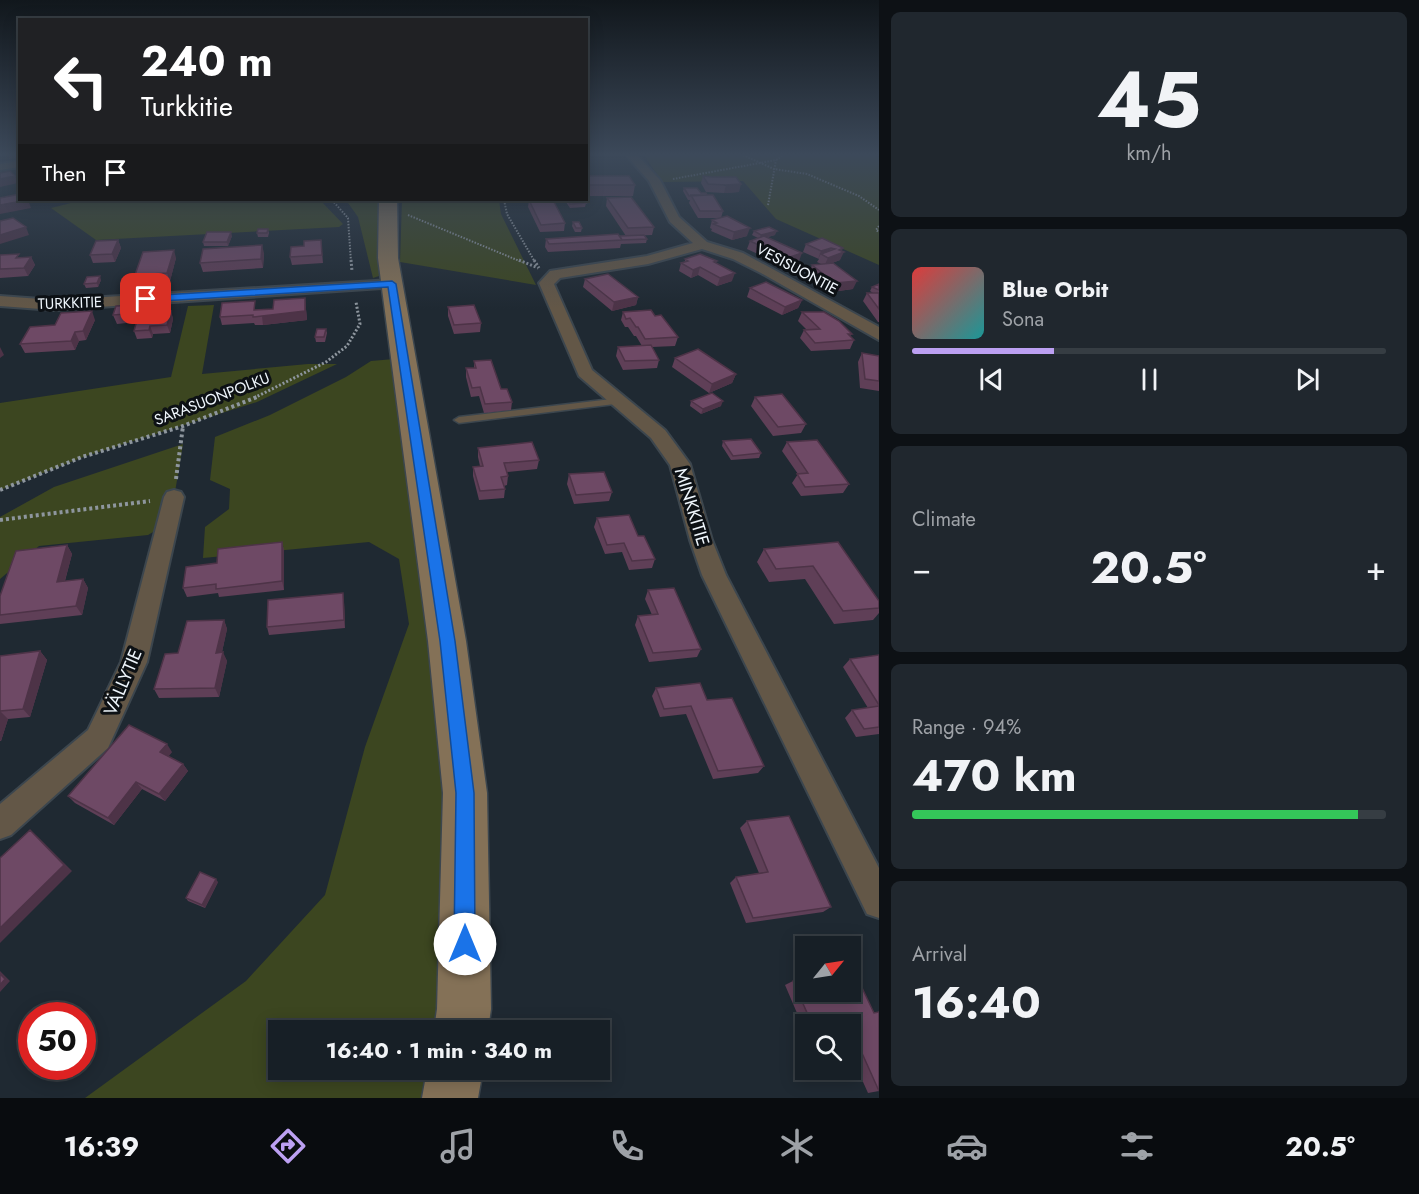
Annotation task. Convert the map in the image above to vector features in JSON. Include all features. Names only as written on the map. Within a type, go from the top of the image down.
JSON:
[{"type":"main road","points":[[397,207],[388,258],[447,641],[465,793],[462,1020]]},
{"type":"main road","points":[[450,1098],[453,1080]]},
{"type":"street","name":"VESISUONTIE","points":[[667,206],[674,219],[702,245],[738,256],[766,270],[865,324],[879,335]]},
{"type":"street","points":[[542,276],[648,260],[702,245]]},
{"type":"street","name":"MINKKITIE","points":[[542,276],[585,372],[658,435],[680,464],[701,540],[714,575],[879,902]]},
{"type":"street","name":"TURKKITIE","points":[[0,301],[54,305],[392,284]]},
{"type":"street","name":"VÄLLYTIE","points":[[0,824],[98,739],[134,662],[174,497]]},
{"type":"lane","points":[[459,420],[620,401]]},
{"type":"path","name":"SARASUONPOLKU","points":[[0,490],[81,458],[183,426],[251,400],[326,363],[347,346],[360,324],[353,286],[348,218],[338,206]]},
{"type":"path","points":[[505,206],[507,214],[542,276]]},
{"type":"path","points":[[397,207],[542,276]]},
{"type":"path","points":[[879,226],[876,230],[879,232]]},
{"type":"path","points":[[0,520],[105,508],[174,497],[183,426]]},
{"type":"green space","points":[[326,206],[343,224],[339,227],[96,240],[51,208]]},
{"type":"green space","points":[[350,206],[383,206],[382,275],[373,278],[358,217]]},
{"type":"green space","points":[[402,206],[500,206],[501,214],[536,285],[400,262]]},
{"type":"green space","points":[[765,206],[879,206],[879,265],[776,219]]},
{"type":"green space","points":[[214,305],[202,374],[308,364],[337,364],[257,402],[86,456],[0,490],[0,403],[171,377],[188,306]]},
{"type":"green space","points":[[394,359],[457,797],[455,1010],[453,1020],[268,1020],[268,1080],[442,1080],[438,1098],[85,1098],[246,981],[325,895],[365,747],[409,624],[399,559],[369,542],[203,558],[205,527],[229,509],[230,489],[210,480],[215,437],[270,415],[346,377],[371,361]]},
{"type":"green space","points":[[183,444],[170,522],[148,535],[39,546],[0,579],[0,517],[54,487]]},
{"type":"building","points":[[532,206],[556,206],[565,223],[541,225]]},
{"type":"building","points":[[613,206],[638,206],[654,227],[628,228]]},
{"type":"building","points":[[697,206],[720,206],[723,211],[700,211]]},
{"type":"building","points":[[727,216],[750,228],[734,232],[713,224],[717,223],[712,220]]},
{"type":"building","points":[[13,218],[26,227],[0,235],[0,221]]},
{"type":"building","points":[[573,222],[579,222],[582,228],[576,228]]},
{"type":"building","points":[[769,227],[777,231],[761,235],[754,231]]},
{"type":"building","points":[[258,229],[268,229],[267,233],[257,233]]},
{"type":"building","points":[[207,232],[231,232],[227,242],[203,242]]},
{"type":"building","points":[[618,234],[622,240],[549,244],[546,239]]},
{"type":"building","points":[[644,235],[647,239],[622,240],[620,236]]},
{"type":"building","points":[[764,236],[802,253],[787,258],[750,241]]},
{"type":"building","points":[[822,238],[843,248],[839,250],[844,252],[828,258],[821,254],[835,249],[821,251],[806,244]]},
{"type":"building","points":[[118,240],[112,254],[90,255],[96,241]]},
{"type":"building","points":[[321,240],[322,255],[290,257],[291,247],[304,246],[304,241]]},
{"type":"building","points":[[262,245],[261,259],[200,263],[203,249]]},
{"type":"building","points":[[174,250],[167,273],[135,275],[143,252]]},
{"type":"building","points":[[19,254],[16,258],[31,257],[24,268],[0,269],[0,255]]},
{"type":"building","points":[[700,254],[717,261],[714,262],[735,273],[720,278],[700,267],[693,270],[681,263],[688,261],[685,259]]},
{"type":"building","points":[[833,263],[857,281],[835,283],[812,265]]},
{"type":"building","points":[[608,274],[638,297],[614,302],[585,279]]},
{"type":"building","points":[[100,276],[97,283],[84,284],[87,277]]},
{"type":"building","points":[[766,282],[802,300],[785,307],[750,288]]},
{"type":"building","points":[[867,293],[879,293],[879,309]]},
{"type":"building","points":[[305,298],[305,311],[253,317],[253,315],[220,317],[222,303],[255,301],[254,310],[273,309],[274,300]]},
{"type":"building","points":[[142,305],[140,311],[171,311],[167,325],[150,326],[149,330],[134,331],[139,313],[113,315],[116,306]]},
{"type":"building","points":[[474,305],[481,323],[454,325],[448,307]]},
{"type":"building","points":[[651,310],[655,316],[661,315],[678,337],[645,339],[638,327],[630,318],[626,319],[623,312]]},
{"type":"building","points":[[92,311],[83,331],[75,332],[71,341],[20,344],[30,327],[55,325],[61,313]]},
{"type":"building","points":[[802,312],[824,312],[839,321],[852,334],[848,334],[854,340],[815,343],[804,330],[820,329]]},
{"type":"building","points":[[317,329],[326,329],[324,337],[315,337]]},
{"type":"building","points":[[651,345],[659,360],[625,361],[618,347]]},
{"type":"building","points":[[698,349],[736,374],[712,384],[675,358]]},
{"type":"building","points":[[862,353],[879,356],[879,381],[865,379]]},
{"type":"building","points":[[491,360],[501,389],[507,389],[512,402],[485,404],[480,387],[472,388],[466,368],[476,368],[474,361]]},
{"type":"building","points":[[712,393],[723,401],[703,409],[691,401]]},
{"type":"building","points":[[782,394],[806,424],[778,427],[755,397]]},
{"type":"building","points":[[751,439],[761,453],[733,456],[723,441]]},
{"type":"building","points":[[817,440],[849,484],[805,487],[797,474],[808,473],[787,442]]},
{"type":"building","points":[[532,442],[539,460],[504,463],[508,476],[501,477],[505,489],[480,491],[473,467],[483,466],[478,448]]},
{"type":"building","points":[[604,472],[612,492],[576,495],[569,474]]},
{"type":"building","points":[[629,515],[638,536],[644,536],[655,559],[632,561],[624,543],[607,545],[597,518]]},
{"type":"building","points":[[282,542],[282,581],[216,589],[216,584],[183,588],[186,567],[217,563],[218,549]]},
{"type":"building","points":[[838,542],[879,601],[879,608],[843,611],[813,566],[776,569],[764,549]]},
{"type":"building","points":[[67,545],[57,582],[83,579],[76,606],[0,615],[0,596],[16,551]]},
{"type":"building","points":[[674,588],[701,649],[653,653],[638,616],[658,614],[648,590]]},
{"type":"building","points":[[343,593],[344,620],[267,627],[268,600]]},
{"type":"building","points":[[224,620],[216,653],[223,652],[215,688],[154,689],[165,654],[178,653],[187,621]]},
{"type":"building","points":[[40,651],[23,709],[0,711],[0,656]]},
{"type":"building","points":[[879,655],[879,705],[850,659]]},
{"type":"building","points":[[700,683],[707,700],[732,698],[764,766],[718,771],[691,706],[664,709],[656,688]]},
{"type":"building","points":[[879,706],[879,727],[864,729],[852,710]]},
{"type":"building","points":[[129,725],[167,744],[160,752],[183,764],[159,794],[136,782],[108,818],[68,796]]},
{"type":"building","points":[[789,816],[831,907],[753,918],[736,877],[768,872],[747,821]]},
{"type":"building","points":[[30,830],[64,865],[0,928],[0,858]]},
{"type":"building","points":[[200,872],[216,879],[202,905],[186,898]]},
{"type":"building","points":[[0,974],[5,979],[0,985]]},
{"type":"building","points":[[861,986],[874,1013],[879,1012],[879,1091],[861,1051],[861,1014],[808,1014],[802,1002],[861,1002]]},
{"type":"route","points":[[146,299],[392,284],[447,641],[465,793],[465,944]]}]
